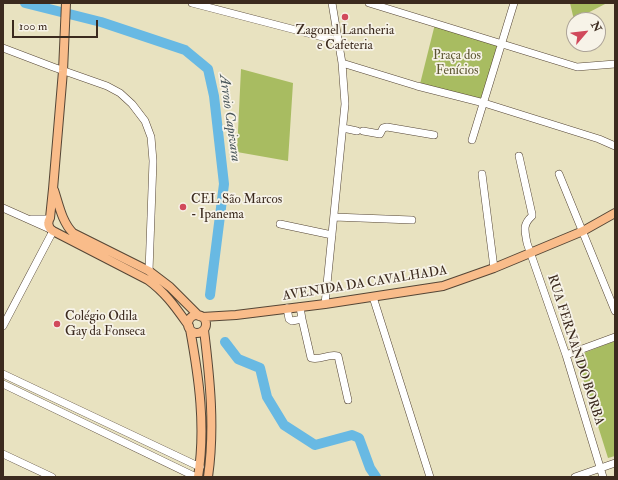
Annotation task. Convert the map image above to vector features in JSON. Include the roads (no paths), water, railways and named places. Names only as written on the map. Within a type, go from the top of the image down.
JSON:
[{"type":"main road","points":[[66,3],[63,71],[53,189],[48,224],[53,231],[148,280],[162,290],[195,333],[202,332],[205,328]]},
{"type":"main road","points":[[53,189],[64,220],[73,233],[149,271],[170,287],[205,320],[212,414],[211,460],[208,477]]},
{"type":"main road","name":"AVENIDA DA CAVALHADA","points":[[201,316],[226,316],[325,304],[443,286],[530,254],[583,231],[615,213]]},
{"type":"main road","points":[[49,218],[56,214],[64,220]]},
{"type":"main road","points":[[53,231],[63,230],[64,220]]},
{"type":"main road","points":[[197,477],[202,454],[201,404],[197,369],[189,327],[192,317],[201,316]]},
{"type":"main road","name":"AVENIDA DA CAVALHADA","points":[[205,328],[226,316]]},
{"type":"street","points":[[192,3],[338,41]]},
{"type":"street","points":[[325,304],[345,104],[342,63],[332,3]]},
{"type":"street","points":[[369,3],[577,67],[615,64]]},
{"type":"street","points":[[472,140],[514,3]]},
{"type":"street","points":[[3,48],[107,86],[120,93],[132,104],[145,121],[151,137],[153,161],[149,271]]},
{"type":"street","points":[[342,63],[417,86],[484,103],[599,139],[615,146]]},
{"type":"street","points":[[343,128],[380,134],[383,128],[387,127],[434,135]]},
{"type":"street","name":"RUA FERNANDO BORBA","points":[[519,156],[532,214],[532,216],[526,221],[525,228],[527,244],[566,355],[603,477]]},
{"type":"street","points":[[482,174],[494,268]]},
{"type":"street","points":[[559,174],[615,311]]},
{"type":"street","points":[[3,208],[53,231],[3,326]]},
{"type":"street","points":[[334,217],[412,220]]},
{"type":"street","points":[[29,219],[49,218]]},
{"type":"street","points":[[280,224],[332,235]]},
{"type":"street","points":[[373,297],[430,477]]},
{"type":"street","points":[[300,307],[311,358],[315,359],[334,355],[338,356],[348,400]]},
{"type":"street","points":[[286,308],[290,320],[302,319]]},
{"type":"street","points":[[566,355],[615,337]]},
{"type":"street","points":[[3,374],[200,467]]},
{"type":"street","points":[[3,384],[197,477]]},
{"type":"street","points":[[51,406],[54,398]]},
{"type":"street","points":[[119,439],[122,430]]},
{"type":"street","points":[[3,454],[52,477]]},
{"type":"street","points":[[575,477],[615,463]]},
{"type":"waterway","name":"Arroio Capivara","points":[[25,3],[101,22],[185,50],[208,69],[214,96],[224,184],[210,295]]},
{"type":"waterway","name":"Arroio Capivara","points":[[225,342],[238,359],[260,368],[267,397],[284,425],[315,445],[352,435],[359,438],[370,468],[376,477]]},
{"type":"place","name":"Zagonel Lancheria e Cafeteria","points":[[345,17]]},
{"type":"place","name":"CEL São Marcos - Ipanema","points":[[183,207]]},
{"type":"place","name":"Colégio Odila Gay da Fonseca","points":[[57,324]]},
{"type":"park label","name":"Praça dos Fenícios","points":[[457,64]]}]
